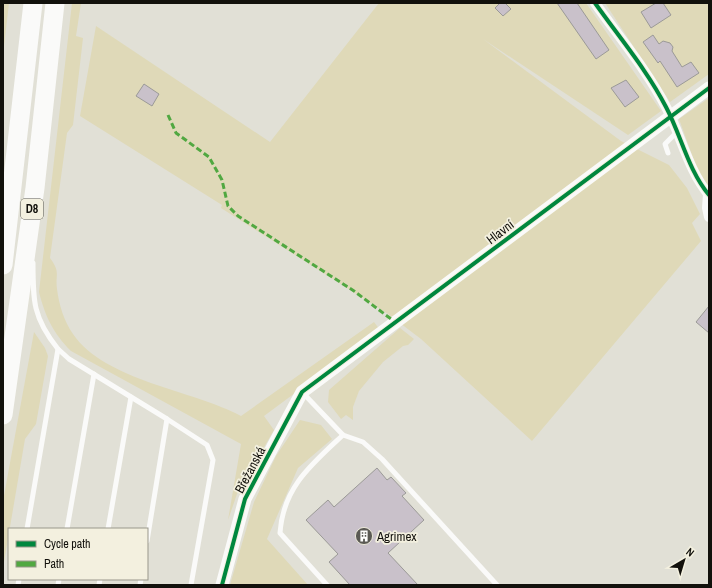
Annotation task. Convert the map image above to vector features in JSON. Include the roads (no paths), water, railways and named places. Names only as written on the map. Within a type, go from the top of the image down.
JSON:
[{"type":"highway","name":"D8","points":[[3,265],[33,3]]},
{"type":"highway","name":"D8","points":[[3,415],[35,188],[55,3]]},
{"type":"street","points":[[595,3],[645,73],[666,108],[699,182],[709,195],[706,208],[709,217]]},
{"type":"street","name":"Hlavní","points":[[302,392],[709,88]]},
{"type":"street","name":"Břežanská","points":[[222,585],[245,499],[302,392]]},
{"type":"lane","points":[[668,153],[665,144],[677,132]]},
{"type":"lane","points":[[34,243],[35,188]]},
{"type":"lane","points":[[33,259],[33,297],[35,310],[42,325],[58,349],[69,359],[167,419],[206,445],[213,460],[191,585]]},
{"type":"lane","points":[[27,528],[58,349]]},
{"type":"lane","points":[[67,528],[94,374]]},
{"type":"lane","points":[[302,392],[343,435],[363,442],[382,459],[497,585]]},
{"type":"lane","points":[[108,528],[131,397]]},
{"type":"lane","points":[[148,535],[167,419]]},
{"type":"lane","points":[[327,585],[280,533],[281,517],[302,473],[343,435]]},
{"type":"place","name":"Agrimex","points":[[364,536]]}]
